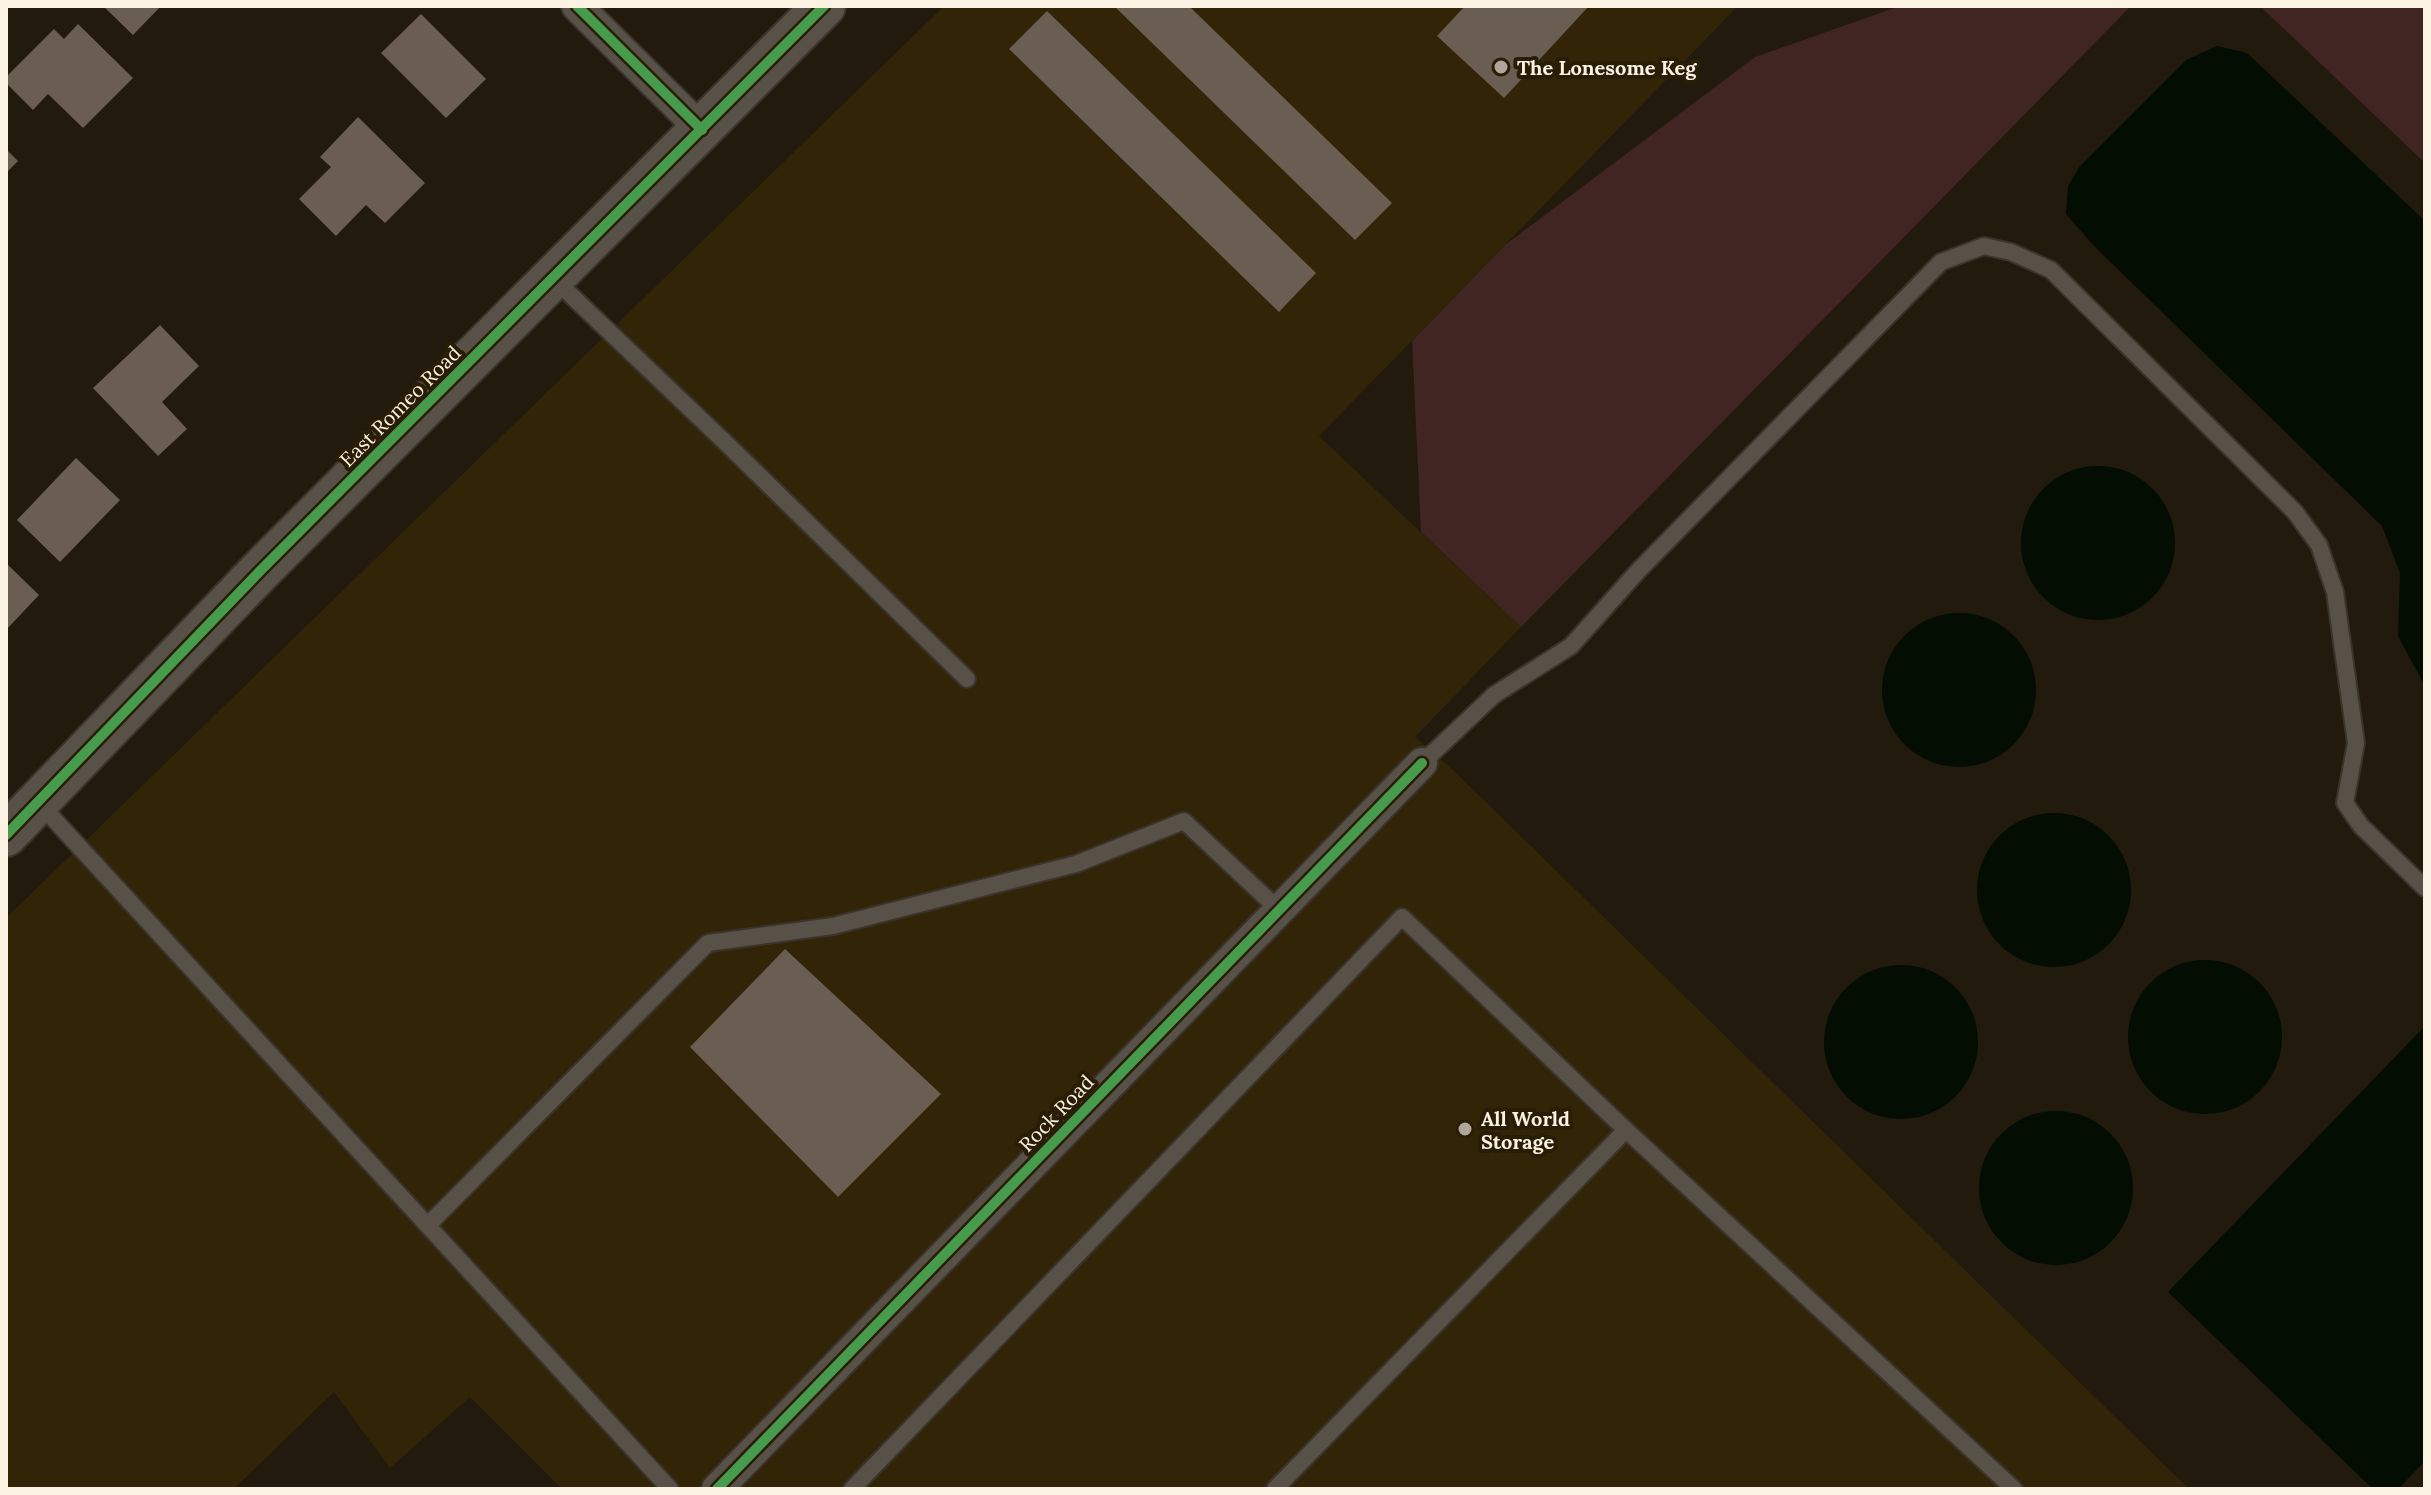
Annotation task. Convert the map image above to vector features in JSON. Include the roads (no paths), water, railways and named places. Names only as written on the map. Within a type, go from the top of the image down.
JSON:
[{"type":"main road","name":"East Romeo Road","points":[[6,835],[261,570],[824,6]]},
{"type":"street","points":[[577,6],[702,130]]},
{"type":"street","name":"Rock Road","points":[[717,1489],[1422,763]]},
{"type":"lane","points":[[1422,763],[1494,695],[1571,646],[1722,483],[1941,262],[1984,246],[2011,252],[2051,270],[2295,512],[2319,545],[2335,592],[2356,743],[2345,803],[2361,826],[2425,888]]},
{"type":"lane","points":[[554,279],[967,679]]},
{"type":"lane","points":[[38,801],[670,1489]]},
{"type":"lane","points":[[428,1225],[708,943],[833,926],[894,911],[1076,864],[1184,821],[1278,909]]},
{"type":"lane","points":[[852,1489],[1402,917],[1626,1130],[2014,1489]]},
{"type":"lane","points":[[1275,1489],[1626,1130]]},
{"type":"place","name":"The Lonesome Keg","points":[[1501,67]]},
{"type":"place","name":"All World Storage","points":[[1465,1129]]}]
